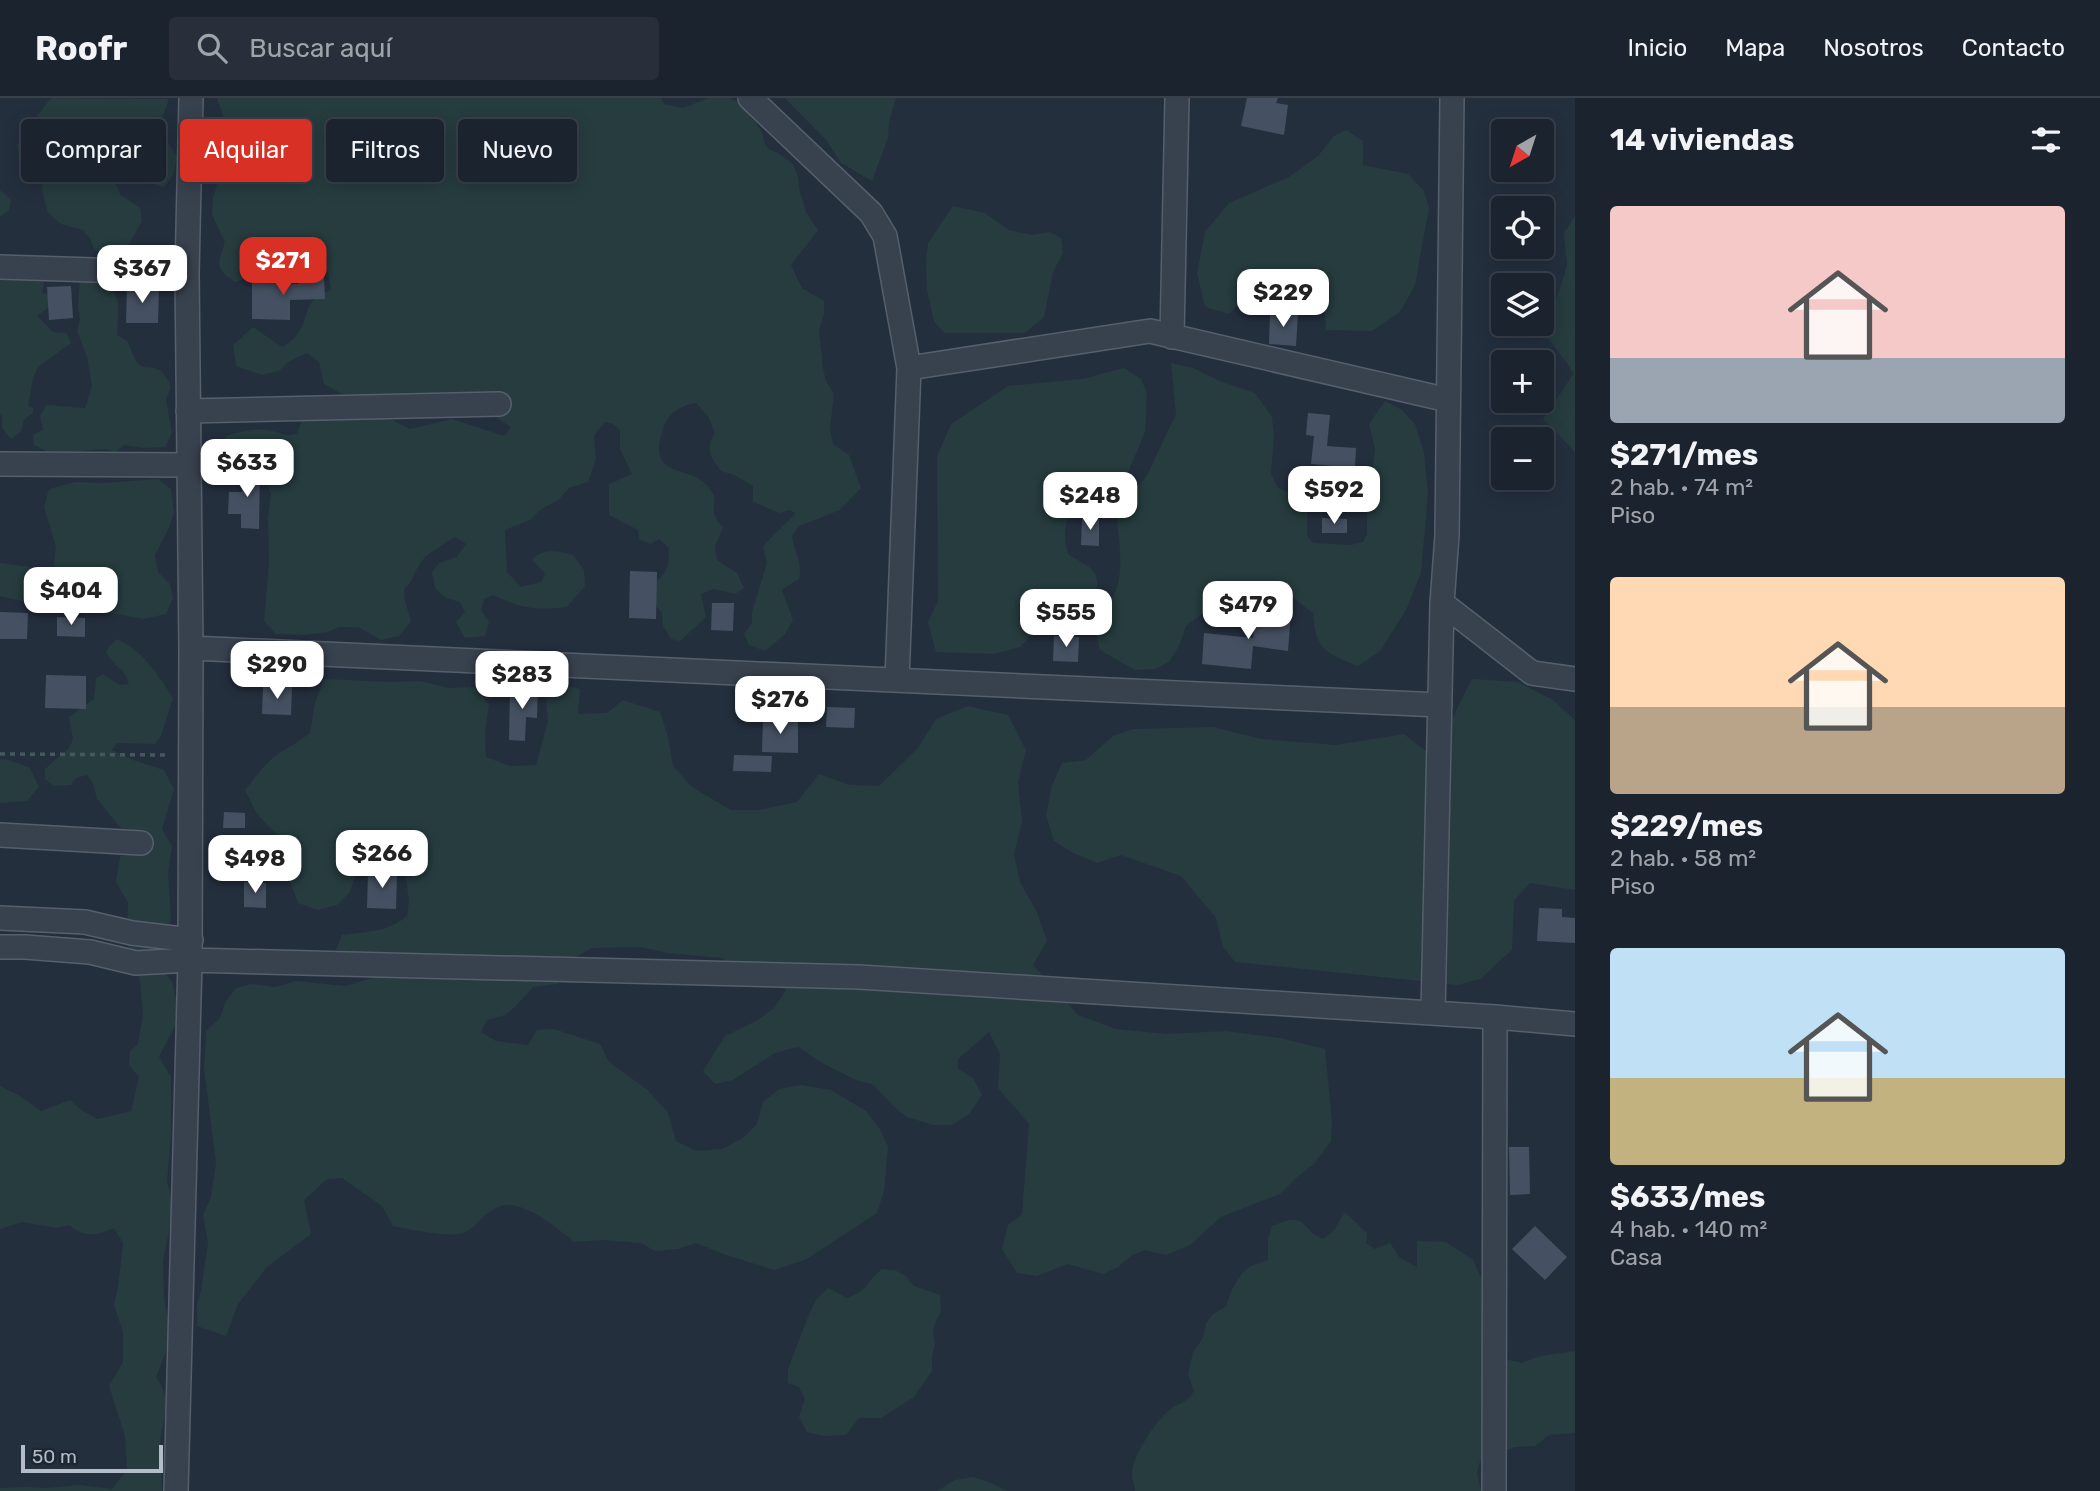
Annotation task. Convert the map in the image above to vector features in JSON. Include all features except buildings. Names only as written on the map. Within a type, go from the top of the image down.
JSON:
[{"type":"street","points":[[177,1491],[190,950],[191,648],[187,273],[191,98]]},
{"type":"street","points":[[750,98],[871,214],[885,236],[909,368],[897,680]]},
{"type":"street","points":[[1172,337],[1177,98]]},
{"type":"street","points":[[1433,1013],[1442,603],[1447,535],[1452,98]]},
{"type":"street","points":[[0,267],[187,273]]},
{"type":"street","points":[[909,368],[1150,331],[1448,400]]},
{"type":"street","points":[[188,411],[499,404]]},
{"type":"street","points":[[0,464],[188,465]]},
{"type":"street","points":[[1442,603],[1532,673],[1575,679]]},
{"type":"street","points":[[191,648],[1440,705]]},
{"type":"street","points":[[0,835],[141,843]]},
{"type":"street","points":[[0,918],[85,922],[190,950],[859,977],[1575,1024]]},
{"type":"street","points":[[0,947],[90,952],[136,963],[190,950]]},
{"type":"street","points":[[1494,1491],[1495,1017]]},
{"type":"path","points":[[0,754],[191,756]]},
{"type":"green space","points":[[51,98],[169,99],[162,119],[35,119]]},
{"type":"green space","points":[[217,98],[661,98],[664,104],[683,108],[708,98],[729,98],[738,102],[762,132],[769,149],[793,164],[806,212],[818,230],[791,265],[802,288],[824,301],[824,314],[819,331],[826,381],[834,394],[830,429],[833,444],[849,455],[861,488],[840,510],[799,526],[792,536],[800,573],[799,579],[782,590],[793,620],[785,634],[765,651],[749,645],[744,634],[752,623],[752,612],[767,563],[763,547],[796,513],[789,510],[780,513],[753,502],[753,486],[721,471],[709,448],[715,433],[708,416],[696,403],[680,408],[668,419],[659,445],[660,456],[671,468],[697,478],[710,489],[715,498],[714,514],[723,528],[715,546],[717,560],[737,573],[744,588],[735,594],[714,589],[701,594],[706,617],[680,641],[671,639],[663,626],[662,613],[649,597],[653,584],[667,569],[669,548],[659,539],[651,544],[639,539],[638,530],[609,515],[609,484],[632,474],[620,449],[620,430],[605,422],[594,435],[596,459],[588,482],[569,488],[558,500],[540,510],[530,520],[505,530],[507,572],[521,587],[541,582],[545,574],[532,559],[552,551],[573,555],[584,570],[585,586],[567,607],[529,607],[493,595],[484,599],[481,610],[489,621],[485,636],[465,638],[456,622],[465,612],[460,602],[446,598],[435,588],[432,572],[439,563],[457,557],[466,544],[455,537],[426,557],[404,589],[411,621],[399,636],[381,640],[358,627],[340,627],[328,632],[303,635],[276,634],[264,621],[269,562],[269,469],[256,455],[242,461],[228,477],[220,473],[218,451],[226,436],[257,430],[284,435],[297,434],[302,420],[377,408],[410,429],[452,419],[504,436],[511,427],[495,417],[382,396],[342,394],[324,384],[319,362],[307,353],[288,362],[279,371],[262,375],[236,366],[233,345],[253,327],[282,347],[300,330],[314,299],[331,290],[328,273],[319,267],[291,271],[284,276],[259,276],[235,282],[221,269],[220,261],[225,242],[212,215],[216,182],[312,182],[312,119],[224,119]]},
{"type":"green space","points":[[785,98],[896,98],[889,122],[888,138],[872,181],[841,163],[826,140]]},
{"type":"green space","points":[[1346,130],[1363,141],[1363,165],[1408,174],[1424,191],[1429,208],[1415,285],[1400,312],[1372,331],[1326,330],[1324,301],[1307,290],[1253,289],[1229,314],[1205,307],[1197,273],[1205,232],[1229,203],[1289,177],[1318,156],[1334,136]]},
{"type":"green space","points":[[21,139],[21,159],[19,158],[17,145]]},
{"type":"green space","points":[[166,139],[177,157],[173,175],[164,187],[146,182],[166,182]]},
{"type":"green space","points":[[42,182],[114,182],[121,195],[140,208],[142,221],[124,254],[112,260],[95,250],[83,230],[61,224],[48,213]]},
{"type":"green space","points":[[0,190],[11,200],[9,210],[0,217]]},
{"type":"green space","points":[[953,206],[985,213],[1009,230],[1032,235],[1050,232],[1061,238],[1063,253],[1053,272],[1044,317],[1025,333],[944,333],[934,321],[927,290],[928,243]]},
{"type":"green space","points":[[1575,216],[1575,452],[1554,430],[1554,427],[1543,419],[1547,413],[1554,413],[1554,403],[1574,373],[1546,336],[1554,336],[1554,306],[1567,266],[1564,233]]},
{"type":"green space","points":[[0,275],[23,280],[36,276],[44,280],[42,292],[52,297],[52,305],[37,316],[53,332],[67,333],[71,343],[38,367],[33,378],[28,406],[33,408],[33,413],[24,420],[21,431],[11,439],[2,428],[0,414]]},
{"type":"green space","points":[[97,276],[112,288],[118,301],[117,335],[127,341],[141,366],[162,372],[171,387],[166,399],[172,433],[165,447],[124,445],[116,452],[106,449],[50,453],[34,445],[33,435],[43,430],[40,416],[46,405],[85,408],[92,386],[87,357],[77,331],[80,319],[80,278]]},
{"type":"green space","points":[[1171,363],[1193,368],[1222,382],[1255,393],[1272,417],[1274,436],[1271,474],[1277,487],[1286,492],[1298,484],[1336,481],[1350,489],[1355,503],[1322,505],[1307,511],[1307,536],[1313,543],[1351,545],[1363,542],[1367,534],[1375,449],[1369,424],[1385,401],[1402,410],[1415,424],[1424,452],[1428,494],[1421,573],[1406,610],[1380,651],[1358,666],[1325,649],[1317,635],[1313,613],[1293,598],[1267,592],[1208,609],[1186,626],[1179,646],[1169,662],[1155,669],[1135,670],[1100,650],[1097,637],[1090,628],[1079,627],[1076,623],[1102,612],[1116,590],[1120,550],[1116,510],[1146,477],[1176,414]]},
{"type":"green space","points":[[1124,368],[1141,379],[1147,393],[1145,432],[1126,477],[1091,502],[1078,501],[1066,526],[1068,554],[1093,570],[1096,575],[1095,599],[1052,613],[1020,647],[995,654],[936,652],[928,622],[938,601],[937,456],[951,424],[1008,386],[1082,379]]},
{"type":"green space","points":[[158,479],[171,489],[174,512],[155,555],[158,572],[170,584],[173,598],[166,614],[143,619],[43,606],[0,596],[0,563],[53,570],[56,547],[44,507],[49,489],[76,482]]},
{"type":"green space","points":[[116,639],[141,656],[173,698],[161,736],[155,744],[117,743],[112,750],[164,770],[174,789],[162,829],[172,846],[168,872],[171,921],[159,937],[162,971],[172,981],[177,1022],[159,1057],[171,1077],[171,1136],[167,1181],[174,1208],[163,1260],[169,1344],[156,1377],[165,1403],[160,1446],[162,1491],[0,1491],[0,1488],[80,1485],[112,1489],[127,1470],[125,1436],[109,1386],[123,1362],[123,1332],[114,1305],[123,1243],[114,1228],[101,1233],[85,1234],[69,1225],[57,1228],[22,1222],[0,1229],[0,1086],[41,1111],[70,1100],[97,1119],[131,1111],[139,1077],[129,1065],[130,1051],[138,1044],[143,1015],[140,980],[127,941],[128,903],[116,882],[124,832],[97,799],[93,783],[87,775],[76,778],[71,785],[54,786],[45,779],[45,769],[69,748],[73,739],[69,717],[94,699],[96,678],[103,674],[119,685],[129,684],[125,674],[106,651]]},
{"type":"green space","points":[[324,679],[420,681],[448,688],[476,687],[489,705],[485,733],[486,757],[510,766],[536,765],[548,721],[546,700],[560,684],[580,689],[578,714],[607,713],[623,700],[660,712],[673,766],[692,787],[731,810],[759,810],[797,802],[819,774],[849,785],[879,786],[918,748],[936,719],[968,706],[1008,715],[1026,750],[1018,782],[1022,822],[1014,854],[1020,882],[1037,912],[1047,941],[1033,965],[1078,1015],[1116,1029],[1166,1034],[1226,1031],[1280,1038],[1325,1049],[1332,1122],[1331,1141],[1314,1164],[1280,1194],[1221,1217],[1190,1245],[1166,1255],[1144,1250],[1103,1274],[1068,1264],[1037,1276],[1017,1273],[1002,1249],[1008,1225],[1022,1214],[1029,1124],[998,1088],[1000,1054],[989,1032],[958,1059],[958,1069],[973,1078],[982,1095],[969,1114],[952,1125],[933,1125],[907,1117],[874,1085],[856,1080],[824,1064],[798,1047],[775,1053],[733,1080],[715,1084],[703,1071],[725,1036],[756,1021],[774,1008],[786,990],[721,958],[668,953],[640,947],[592,948],[576,957],[557,984],[533,987],[505,1015],[487,1020],[481,1032],[496,1041],[528,1045],[537,1030],[554,1029],[600,1044],[609,1062],[648,1090],[668,1113],[676,1141],[696,1151],[722,1149],[743,1138],[757,1124],[763,1102],[779,1089],[801,1085],[831,1090],[866,1111],[880,1129],[888,1147],[884,1191],[877,1213],[805,1260],[774,1270],[696,1243],[678,1249],[655,1251],[641,1243],[603,1240],[574,1242],[539,1216],[517,1206],[507,1205],[493,1209],[468,1231],[457,1234],[439,1234],[393,1226],[382,1206],[342,1178],[327,1179],[304,1200],[311,1234],[267,1267],[238,1304],[226,1336],[197,1326],[197,1304],[208,1243],[203,1215],[211,1197],[216,1163],[204,1068],[206,1031],[220,1018],[226,1001],[236,988],[252,984],[275,987],[296,981],[346,986],[381,975],[336,949],[342,935],[392,926],[407,916],[409,900],[404,866],[370,855],[358,870],[349,893],[337,905],[318,910],[298,903],[282,861],[277,835],[257,814],[245,790],[271,760],[310,733],[315,703]]},
{"type":"green space","points":[[1472,679],[1518,682],[1553,700],[1575,720],[1575,890],[1530,883],[1514,901],[1512,950],[1480,979],[1458,985],[1235,962],[1223,947],[1216,918],[1181,876],[1121,855],[1097,863],[1054,841],[1046,815],[1052,785],[1062,763],[1086,760],[1113,736],[1133,729],[1213,727],[1262,739],[1336,745],[1404,734],[1428,753],[1438,747]]},
{"type":"green space","points":[[0,759],[30,768],[39,787],[27,801],[0,803]]},
{"type":"green space","points":[[1345,1212],[1367,1233],[1366,1243],[1375,1249],[1390,1243],[1400,1258],[1417,1267],[1417,1241],[1446,1242],[1473,1260],[1483,1282],[1486,1311],[1481,1338],[1488,1355],[1522,1363],[1540,1356],[1575,1351],[1575,1433],[1549,1435],[1535,1446],[1515,1447],[1480,1461],[1477,1473],[1481,1491],[1135,1491],[1132,1477],[1135,1459],[1163,1416],[1194,1391],[1188,1374],[1193,1352],[1203,1338],[1206,1323],[1212,1315],[1226,1306],[1232,1289],[1243,1272],[1268,1260],[1268,1239],[1272,1226],[1298,1220],[1323,1239],[1334,1230]]},
{"type":"green space","points":[[882,1269],[895,1270],[906,1276],[914,1286],[940,1295],[941,1312],[933,1333],[935,1344],[932,1371],[914,1397],[881,1418],[859,1418],[846,1435],[823,1436],[807,1432],[799,1417],[805,1399],[799,1387],[788,1383],[788,1369],[808,1317],[817,1298],[828,1288],[847,1298],[863,1289]]},
{"type":"green space","points":[[973,1477],[1007,1491],[937,1491],[955,1480]]}]
